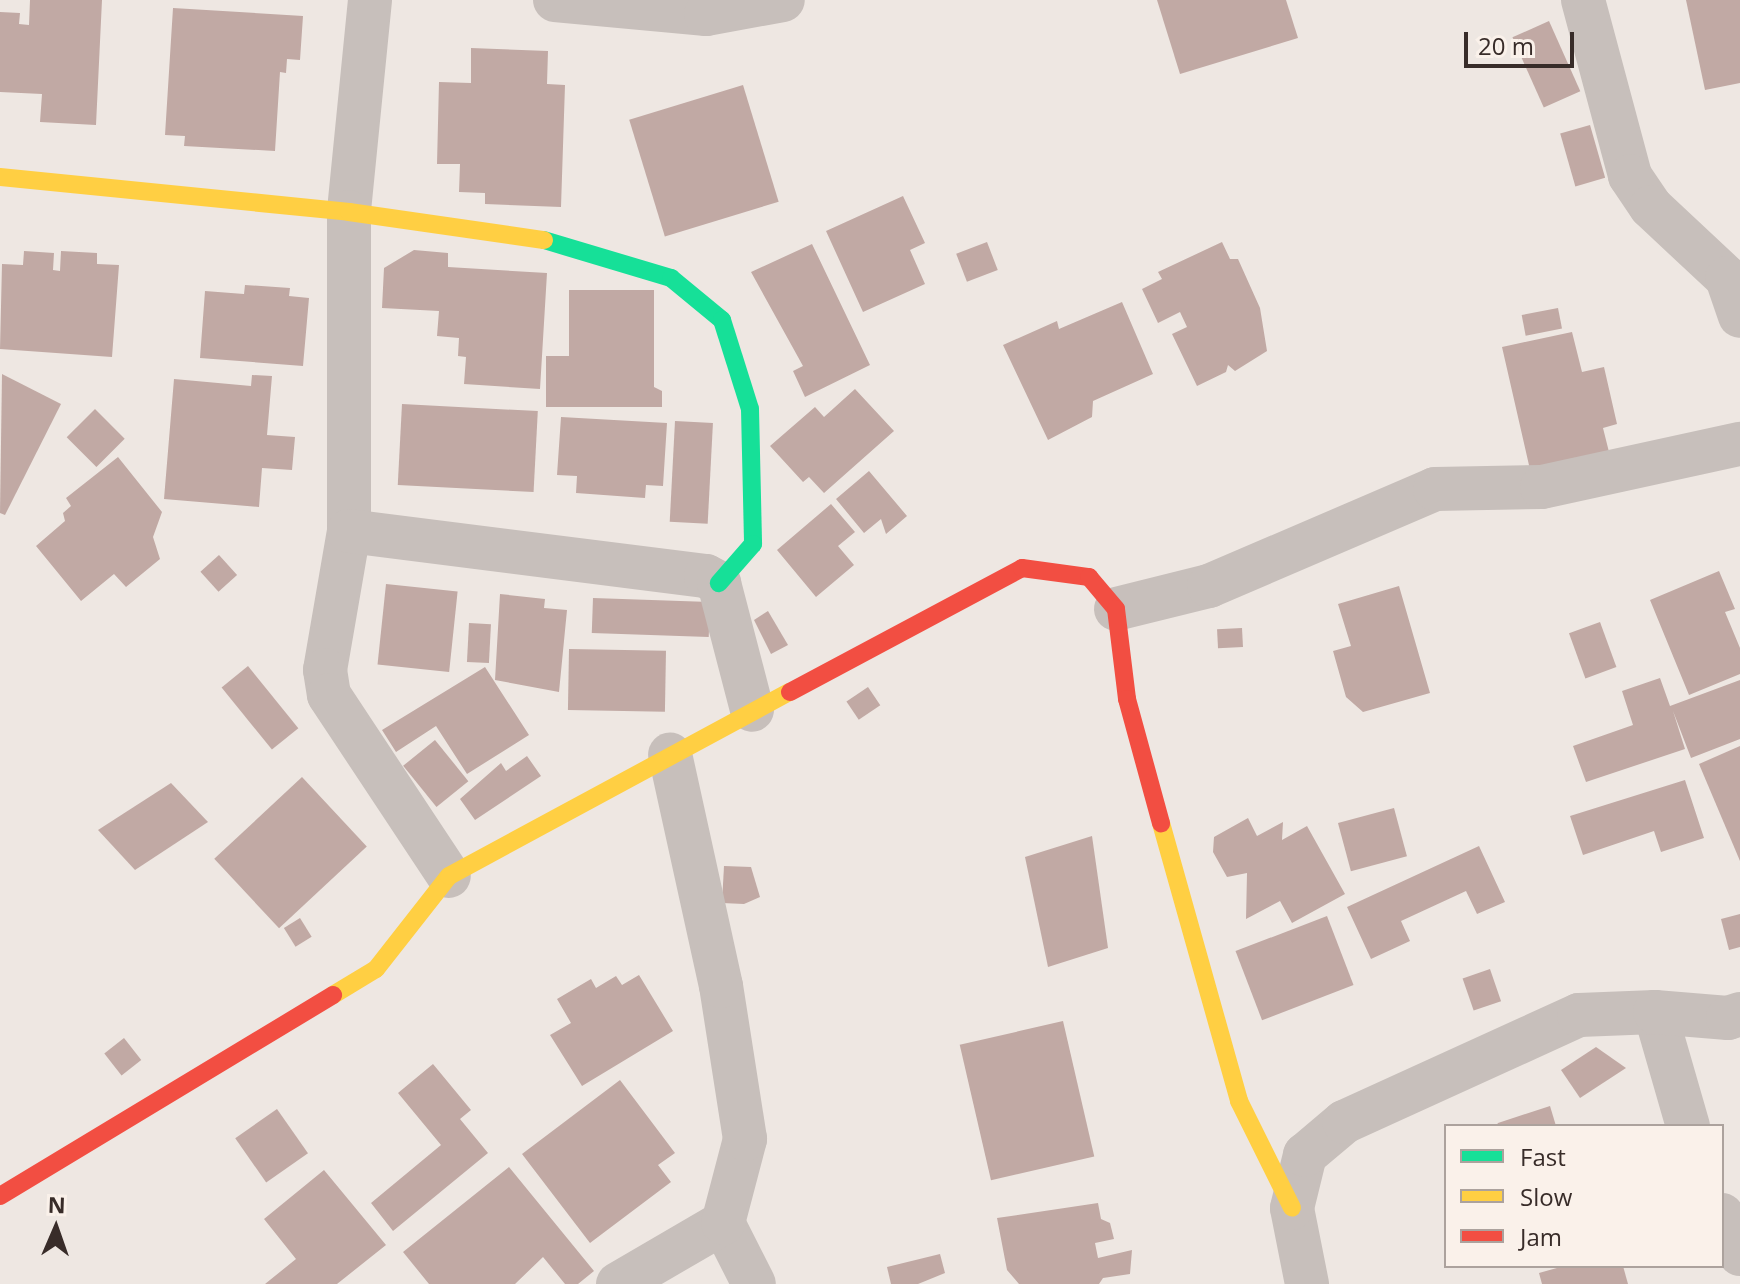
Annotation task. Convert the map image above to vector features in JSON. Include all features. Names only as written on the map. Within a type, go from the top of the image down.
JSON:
[{"type":"street","points":[[370,0],[349,212],[349,531],[326,645],[329,695],[449,876]]},
{"type":"street","points":[[555,0],[706,14],[783,0]]},
{"type":"street","points":[[1583,0],[1630,176],[1651,207],[1727,278],[1740,316]]},
{"type":"street","points":[[0,177],[349,212],[563,243],[671,278],[722,320],[750,409],[753,544],[719,583]]},
{"type":"street","points":[[1116,609],[1209,586],[1435,489],[1542,487],[1740,444]]},
{"type":"street","points":[[349,531],[706,576],[719,583],[752,710]]},
{"type":"street","points":[[0,1196],[376,969],[449,876],[752,710],[1022,568],[1089,577],[1116,609],[1127,699],[1239,1101],[1292,1208],[1307,1284]]},
{"type":"street","points":[[670,755],[721,986],[745,1139],[723,1223],[754,1284]]},
{"type":"street","points":[[1292,1208],[1305,1155],[1344,1122],[1579,1015],[1655,1012],[1728,1018],[1740,1014]]},
{"type":"street","points":[[1655,1012],[1687,1124]]},
{"type":"street","points":[[1724,1219],[1740,1254]]},
{"type":"street","points":[[618,1284],[723,1223]]},
{"type":"building","points":[[30,0],[102,0],[96,125],[40,122],[42,94],[0,92],[0,12],[20,13],[19,24],[29,25]]},
{"type":"building","points":[[1157,0],[1286,0],[1298,38],[1180,74]]},
{"type":"building","points":[[1686,0],[1740,0],[1740,83],[1705,90]]},
{"type":"building","points":[[173,8],[303,16],[300,60],[287,59],[286,73],[280,72],[275,151],[184,146],[185,136],[165,135]]},
{"type":"building","points":[[1549,21],[1580,91],[1544,108],[1512,37]]},
{"type":"building","points":[[471,48],[548,51],[547,84],[565,85],[561,207],[485,204],[485,193],[459,192],[460,164],[437,164],[439,82],[471,83]]},
{"type":"building","points":[[743,85],[779,202],[665,236],[629,120]]},
{"type":"building","points":[[1590,125],[1605,178],[1575,186],[1560,134]]},
{"type":"building","points":[[903,196],[925,243],[910,250],[925,284],[863,312],[826,231]]},
{"type":"building","points":[[987,242],[998,270],[967,282],[956,254]]},
{"type":"building","points":[[1222,242],[1230,259],[1238,259],[1260,308],[1267,351],[1235,371],[1228,365],[1226,372],[1197,386],[1172,334],[1187,327],[1180,312],[1158,323],[1142,289],[1162,279],[1158,272]]},
{"type":"building","points":[[812,244],[870,365],[805,397],[793,371],[803,366],[751,272]]},
{"type":"building","points":[[414,250],[448,253],[448,267],[547,273],[540,389],[464,384],[466,357],[458,356],[459,338],[437,336],[439,311],[382,308],[384,268]]},
{"type":"building","points":[[24,251],[54,253],[53,270],[60,271],[61,251],[97,253],[97,264],[119,265],[112,357],[0,349],[2,264],[23,265]]},
{"type":"building","points":[[245,285],[290,288],[289,296],[309,298],[303,366],[200,358],[205,291],[244,294]]},
{"type":"building","points":[[569,290],[654,290],[654,387],[662,391],[662,407],[546,407],[546,356],[569,356]]},
{"type":"building","points":[[1122,302],[1153,374],[1093,401],[1092,417],[1048,440],[1003,345],[1057,321],[1059,329]]},
{"type":"building","points":[[1558,308],[1562,329],[1526,336],[1522,315]]},
{"type":"building","points":[[1572,332],[1582,372],[1604,367],[1617,424],[1603,428],[1610,456],[1531,474],[1502,347]]},
{"type":"building","points":[[2,374],[61,404],[5,515],[0,513]]},
{"type":"building","points":[[252,375],[272,376],[267,435],[295,437],[292,470],[262,468],[259,507],[164,499],[174,379],[251,386]]},
{"type":"building","points":[[855,389],[894,431],[824,493],[809,477],[803,482],[770,446],[815,407],[824,417]]},
{"type":"building","points":[[402,404],[538,411],[534,492],[398,485]]},
{"type":"building","points":[[95,409],[125,439],[96,467],[67,437]]},
{"type":"building","points":[[561,417],[667,423],[663,486],[646,485],[645,498],[576,493],[577,476],[557,475]]},
{"type":"building","points":[[675,421],[713,423],[708,524],[670,522]]},
{"type":"building","points":[[118,457],[162,512],[153,537],[160,559],[126,587],[114,574],[81,601],[36,546],[65,521],[63,513],[71,506],[66,498]]},
{"type":"building","points":[[869,471],[907,516],[886,534],[881,519],[864,533],[836,499]]},
{"type":"building","points":[[831,504],[855,532],[838,546],[854,565],[816,597],[777,550]]},
{"type":"building","points":[[219,555],[237,575],[218,592],[200,572]]},
{"type":"building","points":[[1719,571],[1735,609],[1725,612],[1740,648],[1740,674],[1689,695],[1650,600]]},
{"type":"building","points":[[386,584],[458,592],[449,672],[378,665]]},
{"type":"building","points":[[1399,586],[1430,693],[1363,712],[1346,697],[1333,651],[1351,646],[1338,604]]},
{"type":"building","points":[[500,594],[545,599],[544,608],[567,610],[559,692],[495,680]]},
{"type":"building","points":[[593,598],[710,602],[709,637],[592,633]]},
{"type":"building","points":[[768,611],[788,645],[771,654],[754,620]]},
{"type":"building","points":[[1600,622],[1616,667],[1585,678],[1569,633]]},
{"type":"building","points":[[469,623],[491,624],[489,663],[467,662]]},
{"type":"building","points":[[1242,628],[1243,647],[1218,648],[1217,629]]},
{"type":"building","points":[[569,649],[666,651],[665,712],[568,710]]},
{"type":"building","points":[[248,666],[298,728],[272,750],[222,687]]},
{"type":"building","points":[[485,667],[529,735],[467,774],[436,726],[396,752],[382,730]]},
{"type":"building","points":[[1660,678],[1670,706],[1740,680],[1740,739],[1691,758],[1673,711],[1685,749],[1586,782],[1573,746],[1633,725],[1622,691]]},
{"type":"building","points":[[868,687],[880,705],[859,720],[846,702]]},
{"type":"building","points":[[435,740],[468,781],[436,807],[403,766]]},
{"type":"building","points":[[1740,746],[1740,861],[1699,764]]},
{"type":"building","points":[[527,756],[541,776],[475,820],[460,799],[501,763],[506,771]]},
{"type":"building","points":[[302,777],[367,846],[279,928],[214,859]]},
{"type":"building","points":[[1685,780],[1704,838],[1661,852],[1654,831],[1583,855],[1570,816]]},
{"type":"building","points":[[171,783],[208,822],[135,870],[98,830]]},
{"type":"building","points":[[1394,808],[1407,856],[1351,871],[1338,823]]},
{"type":"building","points":[[1248,818],[1257,836],[1283,822],[1282,840],[1307,826],[1345,894],[1292,923],[1280,901],[1246,919],[1247,873],[1227,877],[1213,852],[1214,837]]},
{"type":"building","points":[[1092,836],[1108,948],[1048,967],[1025,857]]},
{"type":"building","points":[[1479,846],[1505,902],[1477,914],[1466,891],[1401,921],[1410,941],[1371,959],[1347,907]]},
{"type":"building","points":[[724,866],[751,867],[760,897],[744,904],[722,903]]},
{"type":"building","points":[[1740,914],[1740,947],[1729,950],[1721,919]]},
{"type":"building","points":[[1327,916],[1354,985],[1262,1020],[1236,951]]},
{"type":"building","points":[[300,918],[312,937],[296,947],[284,928]]},
{"type":"building","points":[[1490,969],[1501,1001],[1474,1011],[1463,978]]},
{"type":"building","points":[[639,975],[673,1031],[582,1086],[550,1035],[571,1023],[557,999],[591,979],[596,988],[616,976],[622,985]]},
{"type":"building","points":[[1063,1021],[1094,1156],[991,1180],[960,1045]]},
{"type":"building","points":[[124,1038],[141,1060],[122,1075],[104,1053]]},
{"type":"building","points":[[1596,1047],[1626,1068],[1580,1098],[1561,1070]]},
{"type":"building","points":[[433,1064],[471,1110],[460,1119],[488,1153],[393,1231],[371,1203],[441,1145],[398,1093]]},
{"type":"building","points":[[620,1080],[675,1153],[658,1165],[671,1182],[590,1243],[522,1154]]},
{"type":"building","points":[[1550,1106],[1555,1124],[1497,1124]]},
{"type":"building","points":[[277,1109],[308,1153],[266,1182],[235,1138]]},
{"type":"building","points":[[509,1167],[594,1271],[578,1284],[565,1284],[543,1257],[515,1284],[429,1284],[403,1252]]},
{"type":"building","points":[[324,1170],[386,1245],[337,1284],[265,1284],[296,1259],[264,1219]]},
{"type":"building","points":[[1098,1203],[1101,1219],[1110,1223],[1114,1239],[1095,1243],[1098,1258],[1132,1250],[1130,1274],[1103,1278],[1099,1284],[1019,1284],[1007,1270],[997,1218]]},
{"type":"building","points":[[940,1254],[945,1273],[918,1284],[891,1284],[887,1267]]},
{"type":"building","points":[[1557,1268],[1624,1268],[1628,1284],[1542,1284],[1539,1273]]},
{"type":"traffic: fast","points":[[544,240],[671,278],[722,320],[750,409],[753,544],[719,583]]},
{"type":"traffic: slow","points":[[0,177],[349,212],[544,240]]},
{"type":"traffic: slow","points":[[333,995],[376,969],[449,876],[790,692]]},
{"type":"traffic: slow","points":[[1161,823],[1239,1101],[1292,1208]]},
{"type":"traffic: jam","points":[[790,692],[1022,568],[1089,577],[1116,609],[1127,699],[1161,823]]},
{"type":"traffic: jam","points":[[0,1196],[333,995]]}]
